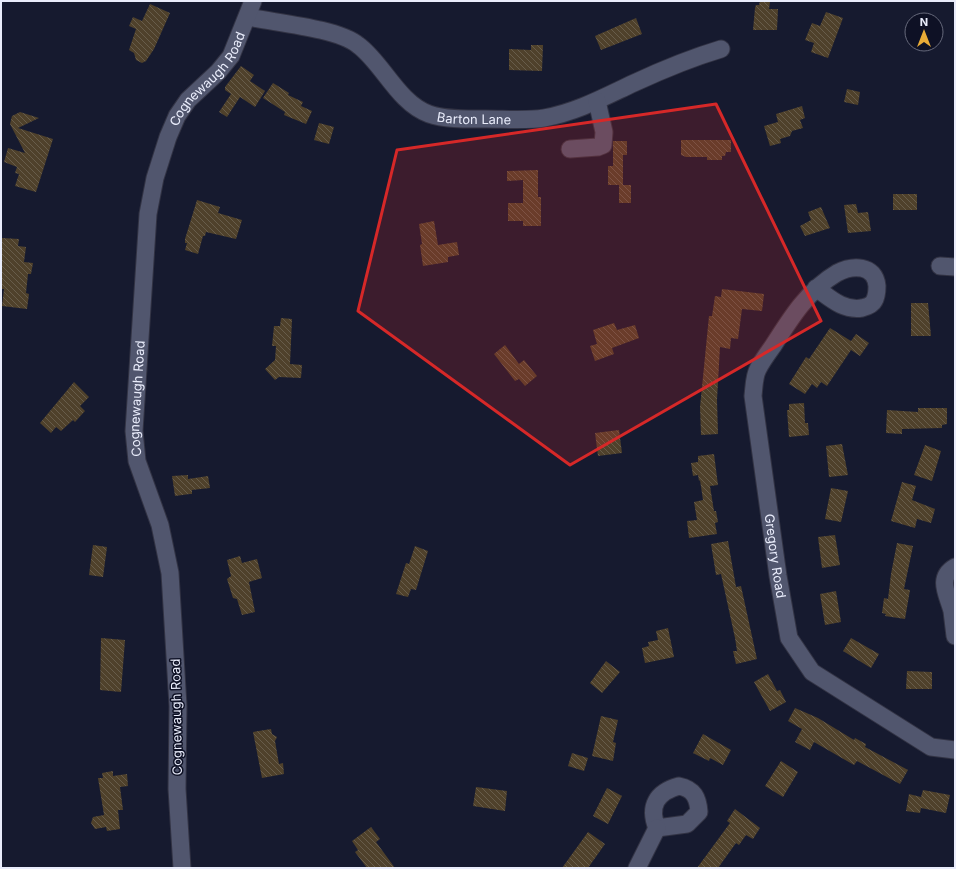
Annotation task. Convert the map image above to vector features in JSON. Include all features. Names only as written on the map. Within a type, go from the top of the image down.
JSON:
[{"type":"street","name":"Cognewaugh Road","points":[[179,867],[177,789],[178,699],[170,573],[160,525],[136,461],[134,431],[148,214],[154,178],[177,116],[188,100],[218,72],[231,56],[248,17],[253,1]]},
{"type":"street","name":"Barton Lane","points":[[248,17],[349,38],[360,46],[388,80],[413,105],[429,114],[474,119],[542,118],[568,112],[597,101],[662,70],[721,48]]},
{"type":"street","points":[[570,149],[598,147],[603,145],[604,132],[597,101]]},
{"type":"street","name":"Gregory Road","points":[[816,288],[790,320],[757,370],[753,396],[778,576],[789,638],[812,672],[931,747],[955,750]]},
{"type":"street","points":[[955,567],[949,570],[944,578],[944,591],[949,602],[955,628]]},
{"type":"street","points":[[637,868],[657,828]]},
{"type":"highlighted area","points":[[716,104],[821,321],[570,465],[358,311],[397,150]]},
{"type":"building","points":[[760,1],[770,2],[769,9],[778,9],[777,30],[753,30],[755,8],[756,5],[759,5]]},
{"type":"building","points":[[150,4],[170,13],[154,49],[146,61],[142,63],[136,60],[134,53],[129,50],[136,29],[129,26],[133,17],[142,21]]},
{"type":"building","points":[[826,12],[843,18],[828,58],[811,52],[814,43],[805,40],[812,23],[820,26]]},
{"type":"building","points":[[636,18],[642,34],[601,50],[595,36]]},
{"type":"building","points":[[531,45],[543,45],[542,71],[509,70],[509,49],[531,50]]},
{"type":"building","points":[[241,66],[254,75],[250,81],[265,91],[255,107],[240,97],[227,117],[219,112],[231,94],[225,90],[225,87]]},
{"type":"building","points":[[273,83],[289,93],[288,95],[303,102],[301,106],[312,111],[306,124],[284,115],[285,112],[263,98]]},
{"type":"building","points":[[847,89],[860,92],[858,105],[844,102]]},
{"type":"building","points":[[802,106],[805,118],[800,120],[803,128],[792,131],[790,136],[780,139],[781,143],[770,146],[764,126],[778,122],[776,114]]},
{"type":"building","points":[[20,112],[39,118],[18,128],[53,139],[36,192],[15,186],[19,174],[15,173],[17,167],[4,162],[8,148],[25,153],[10,124],[12,116]]},
{"type":"building","points":[[319,123],[334,127],[329,144],[314,140]]},
{"type":"building","points":[[681,140],[731,140],[731,152],[726,152],[725,156],[722,156],[722,160],[707,160],[707,157],[686,157],[681,155]]},
{"type":"building","points":[[613,141],[627,141],[627,155],[623,155],[623,185],[631,185],[631,203],[619,203],[619,185],[608,185],[608,166],[613,166]]},
{"type":"building","points":[[538,170],[538,197],[541,197],[541,226],[523,226],[523,221],[508,221],[508,203],[523,203],[523,180],[507,181],[507,171]]},
{"type":"building","points":[[893,194],[917,194],[917,210],[893,210]]},
{"type":"building","points":[[197,200],[220,207],[218,213],[242,220],[236,239],[206,232],[205,236],[203,236],[198,254],[185,250],[187,243],[185,243],[185,239]]},
{"type":"building","points":[[856,204],[858,213],[868,212],[871,231],[848,233],[844,205]]},
{"type":"building","points":[[821,207],[830,228],[805,236],[800,226],[811,220],[808,212]]},
{"type":"building","points":[[434,221],[438,245],[457,242],[459,255],[448,257],[448,262],[423,266],[419,224]]},
{"type":"building","points":[[2,238],[19,239],[18,246],[26,247],[24,262],[33,263],[31,274],[28,274],[26,293],[29,294],[27,309],[2,306],[4,289],[1,289]]},
{"type":"building","points":[[722,289],[764,294],[762,311],[742,309],[738,339],[731,338],[730,349],[720,347],[717,400],[718,434],[701,435],[700,407],[709,316],[712,316],[715,296],[721,297]]},
{"type":"building","points":[[911,303],[928,303],[931,336],[911,336]]},
{"type":"building","points":[[281,318],[292,319],[290,364],[302,365],[301,378],[279,377],[275,380],[265,369],[275,360],[276,346],[272,346],[274,326],[280,326]]},
{"type":"building","points":[[614,323],[617,330],[635,325],[639,338],[612,348],[614,354],[595,361],[590,346],[597,344],[593,330]]},
{"type":"building","points":[[830,328],[851,341],[856,334],[869,343],[860,356],[851,350],[827,386],[821,382],[817,388],[812,384],[805,394],[789,384],[806,357],[809,359]]},
{"type":"building","points":[[505,345],[519,364],[524,360],[537,376],[525,386],[519,379],[515,381],[494,354]]},
{"type":"building","points":[[74,382],[89,397],[80,406],[85,411],[75,422],[73,420],[61,431],[56,427],[51,433],[40,423]]},
{"type":"building","points":[[804,403],[805,423],[808,423],[809,435],[789,437],[787,410],[789,410],[789,404]]},
{"type":"building","points":[[918,408],[947,408],[947,424],[942,425],[942,428],[902,429],[902,434],[886,433],[887,410],[918,412]]},
{"type":"building","points":[[619,430],[622,453],[598,456],[595,433]]},
{"type":"building","points":[[842,444],[848,475],[829,477],[826,446]]},
{"type":"building","points":[[925,445],[941,451],[932,481],[914,475]]},
{"type":"building","points":[[714,454],[718,485],[710,486],[714,511],[716,511],[718,522],[715,523],[717,534],[689,538],[687,521],[697,520],[694,502],[703,500],[700,480],[699,481],[698,475],[693,476],[691,463],[698,462],[698,456]]},
{"type":"building","points":[[188,475],[188,479],[208,476],[210,488],[192,490],[192,494],[175,496],[172,476]]},
{"type":"building","points":[[902,482],[916,486],[912,500],[935,509],[931,523],[917,519],[915,528],[891,521]]},
{"type":"building","points":[[831,488],[848,491],[841,522],[825,519]]},
{"type":"building","points":[[835,535],[840,565],[822,568],[818,537]]},
{"type":"building","points":[[728,541],[736,587],[741,586],[757,659],[736,664],[733,651],[737,651],[735,638],[721,574],[716,575],[711,544]]},
{"type":"building","points":[[897,543],[913,546],[904,589],[910,590],[905,619],[885,616],[886,614],[882,613],[884,598],[888,599]]},
{"type":"building","points":[[93,545],[107,547],[103,577],[89,575]]},
{"type":"building","points":[[415,546],[428,551],[416,590],[411,589],[408,597],[396,594],[406,563],[409,564]]},
{"type":"building","points":[[240,556],[242,563],[257,559],[262,578],[249,582],[255,612],[242,615],[237,599],[233,598],[227,579],[231,576],[227,560]]},
{"type":"building","points":[[836,591],[841,622],[825,625],[820,594]]},
{"type":"building","points":[[668,628],[674,657],[645,663],[642,648],[649,646],[648,642],[658,640],[656,631]]},
{"type":"building","points":[[101,638],[125,640],[121,692],[100,690]]},
{"type":"building","points":[[851,638],[879,654],[871,668],[843,651]]},
{"type":"building","points":[[606,661],[620,672],[602,693],[590,683]]},
{"type":"building","points":[[907,671],[932,672],[932,689],[906,689]]},
{"type":"building","points":[[768,674],[777,691],[780,690],[786,702],[770,711],[754,682]]},
{"type":"building","points":[[795,708],[818,718],[854,740],[855,738],[866,744],[865,747],[908,770],[900,784],[857,761],[854,765],[814,742],[810,750],[795,742],[802,729],[788,721]]},
{"type":"building","points":[[601,716],[618,720],[613,742],[616,743],[613,761],[592,756]]},
{"type":"building","points":[[271,729],[272,734],[277,737],[275,741],[279,764],[283,763],[284,774],[262,778],[253,732]]},
{"type":"building","points":[[703,734],[731,750],[723,765],[710,758],[709,761],[693,753]]},
{"type":"building","points":[[572,753],[588,758],[584,771],[568,766]]},
{"type":"building","points":[[781,761],[798,772],[783,797],[765,786]]},
{"type":"building","points":[[113,771],[113,776],[127,774],[128,786],[120,787],[123,810],[118,810],[120,829],[107,831],[106,827],[95,829],[91,823],[93,817],[104,815],[98,778],[103,778],[102,773]]},
{"type":"building","points":[[476,787],[507,791],[505,811],[473,806]]},
{"type":"building","points":[[607,788],[622,796],[608,824],[593,816]]},
{"type":"building","points":[[923,790],[950,795],[946,813],[921,808],[920,813],[906,811],[909,794],[921,797]]},
{"type":"building","points":[[735,809],[760,828],[753,839],[746,835],[739,845],[736,843],[718,868],[697,868],[730,823],[727,821]]},
{"type":"building","points":[[371,827],[380,839],[376,842],[395,868],[367,868],[355,852],[358,850],[352,841]]},
{"type":"building","points":[[588,832],[605,844],[588,868],[562,868]]}]
